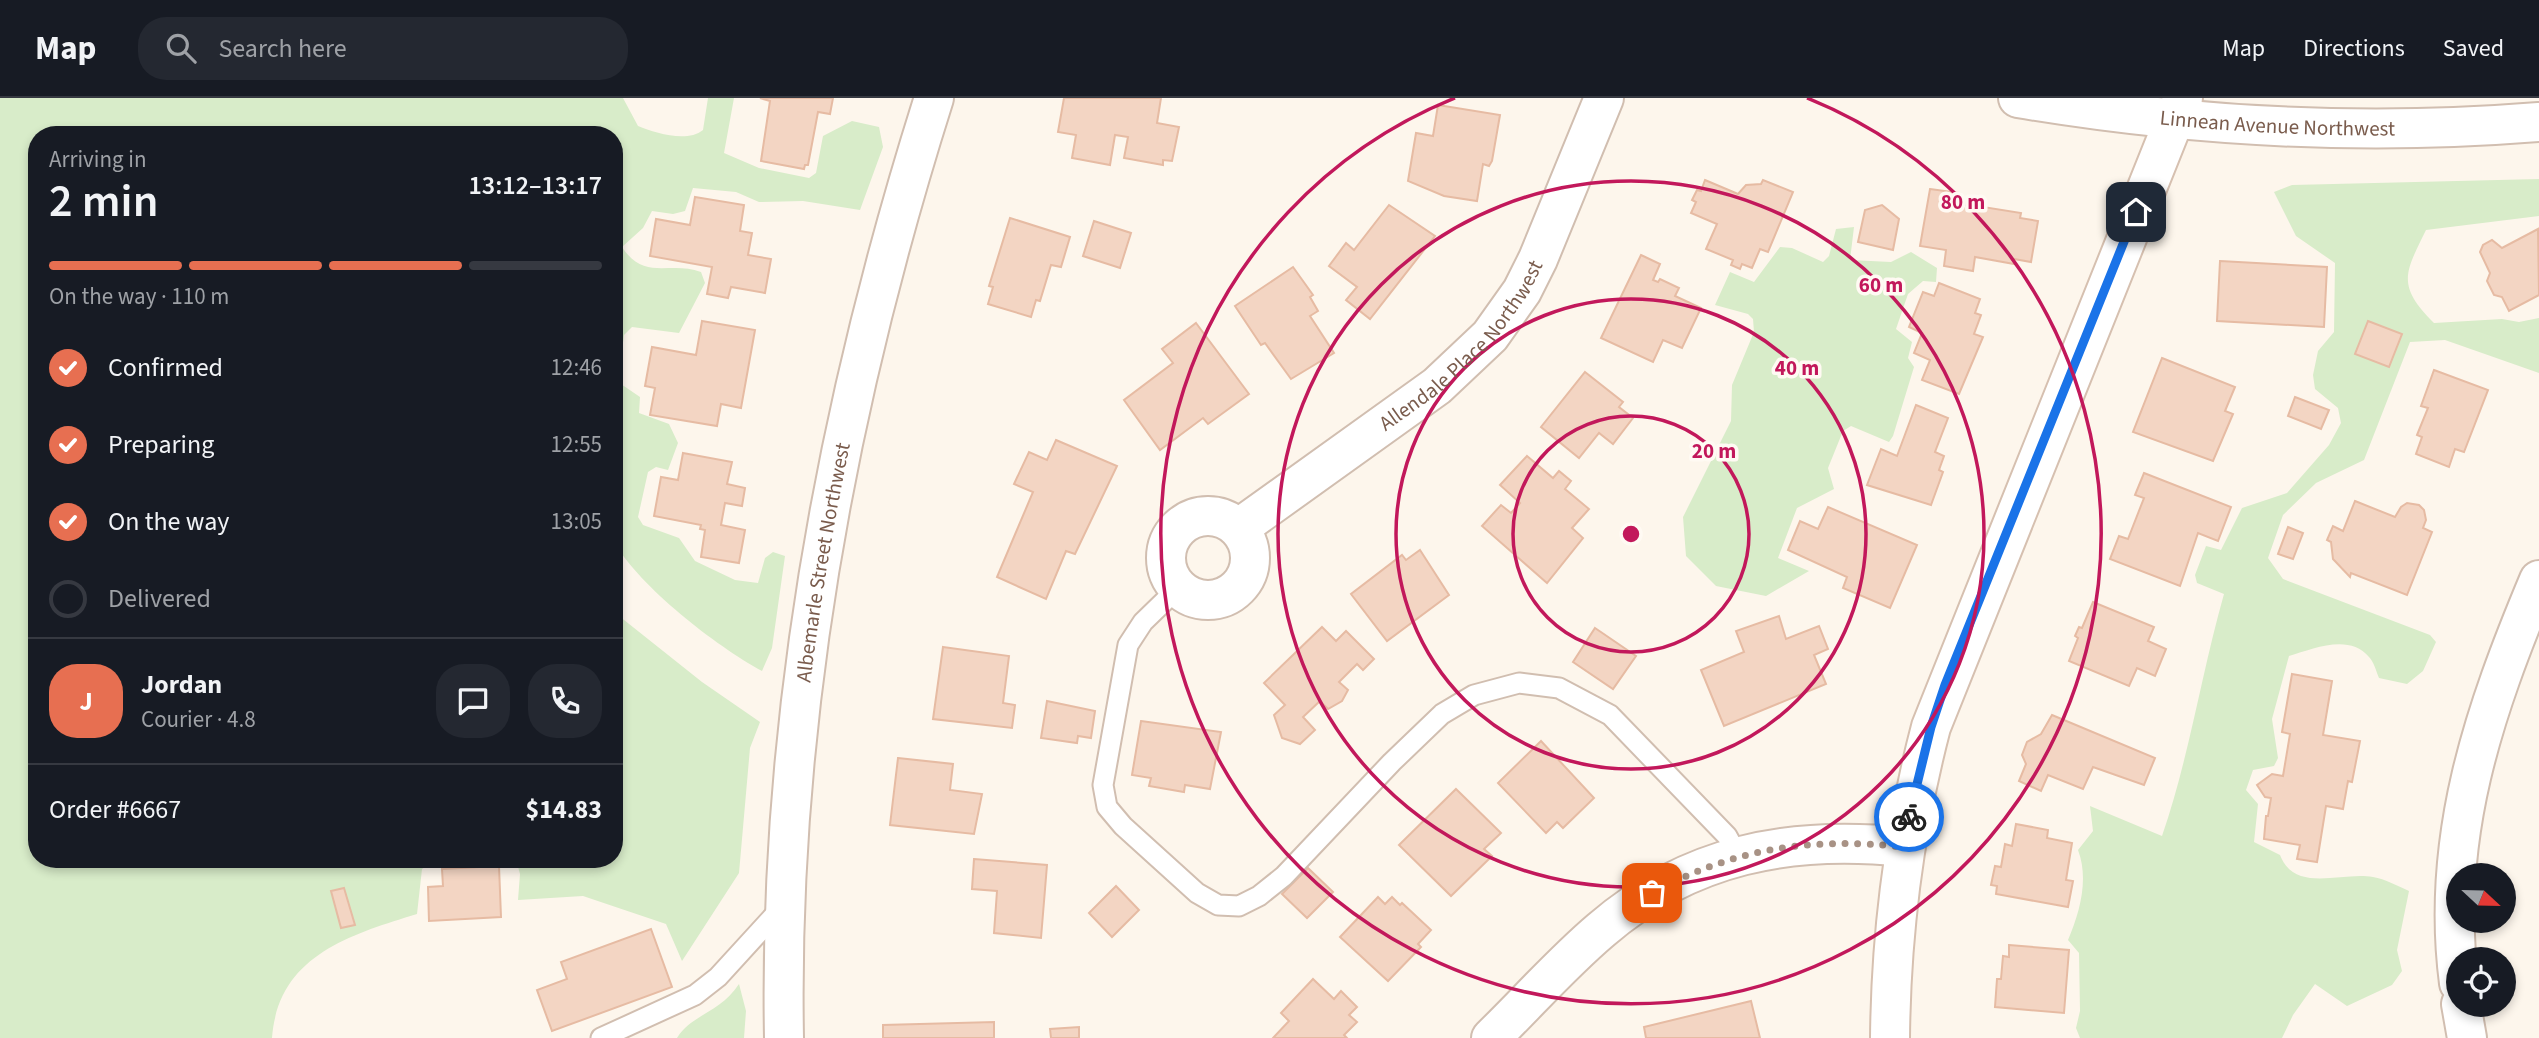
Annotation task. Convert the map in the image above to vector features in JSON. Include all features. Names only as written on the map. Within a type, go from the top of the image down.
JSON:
[{"type":"street","name":"Albemarle Street Northwest","points":[[784,1038],[785,903],[804,676],[838,468],[859,367],[893,232],[934,98]]},
{"type":"street","name":"Allendale Place Northwest","points":[[1239,528],[1437,386],[1490,336],[1522,291],[1538,259],[1604,98]]},
{"type":"street","name":"Linnean Avenue Northwest","points":[[2018,98],[2117,115],[2178,108],[2256,125],[2401,129],[2539,122]]},
{"type":"street","points":[[1890,1038],[1892,946],[1904,847],[1915,790],[1945,685],[2178,108]]},
{"type":"street","points":[[1213,516],[1227,520],[1239,528],[1251,552],[1251,566],[1238,589],[1227,597],[1201,600],[1178,588],[1166,561],[1168,546],[1185,523],[1198,517],[1213,516]]},
{"type":"street","points":[[2457,947],[2455,892],[2468,785],[2490,702],[2539,580]]},
{"type":"street","points":[[1491,1038],[1600,931],[1625,911],[1676,881],[1738,856],[1779,847],[1821,842],[1904,847]]},
{"type":"street","points":[[2463,1017],[2467,1038]]},
{"type":"lane","points":[[1178,588],[1143,622],[1128,645],[1103,785],[1107,807],[1123,826],[1196,893],[1218,905],[1239,905],[1249,901],[1284,876],[1392,762],[1442,714],[1474,695],[1518,683],[1559,688],[1610,715],[1727,836],[1738,856]]},
{"type":"lane","points":[[601,1038],[695,995],[746,949],[785,903]]},
{"type":"green space","points":[[0,98],[623,98],[638,126],[662,134],[688,136],[703,130],[708,98],[734,98],[724,153],[759,168],[809,178],[816,173],[823,136],[852,121],[879,127],[883,147],[860,210],[803,201],[759,202],[736,192],[693,188],[685,211],[673,214],[652,211],[643,228],[623,246],[623,126],[28,126],[28,868],[423,868],[417,914],[343,941],[321,953],[303,968],[288,987],[277,1010],[272,1038],[0,1038]]},
{"type":"green space","points":[[2539,179],[2539,216],[2426,230],[2413,257],[2408,278],[2414,298],[2434,323],[2502,319],[2519,322],[2539,318],[2539,373],[2445,340],[2410,342],[2364,460],[2316,483],[2283,515],[2268,558],[2283,579],[2430,635],[2436,642],[2423,671],[2407,684],[2379,678],[2369,657],[2351,646],[2330,645],[2289,656],[2272,719],[2278,758],[2274,766],[2253,770],[2246,790],[2258,804],[2254,842],[2280,855],[2287,867],[2296,874],[2308,878],[2373,877],[2409,891],[2397,950],[2402,971],[2392,985],[2347,1006],[2315,984],[2293,1015],[2282,1038],[2080,1038],[2076,1028],[2080,1011],[2079,953],[2068,940],[2082,895],[2083,872],[2078,850],[2093,831],[2090,806],[2162,836],[2180,777],[2224,594],[2197,583],[2195,575],[2206,546],[2221,550],[2242,508],[2287,493],[2329,445],[2341,423],[2338,408],[2315,389],[2313,375],[2318,351],[2334,332],[2335,263],[2296,236],[2274,192],[2292,185]]},
{"type":"green space","points":[[1854,227],[1850,260],[1891,262],[1911,252],[1937,268],[1936,282],[1923,281],[1908,294],[1896,329],[1912,342],[1908,358],[1914,367],[1893,436],[1889,442],[1851,426],[1843,431],[1828,468],[1834,489],[1797,508],[1778,558],[1809,571],[1766,596],[1716,586],[1686,556],[1683,517],[1731,421],[1732,385],[1754,332],[1753,319],[1748,314],[1715,305],[1730,272],[1754,282],[1780,247],[1792,248],[1823,262],[1829,256],[1836,229]]},
{"type":"green space","points":[[623,248],[631,258],[649,267],[701,272],[705,283],[679,333],[632,327],[624,335],[623,343]]},
{"type":"green space","points":[[623,385],[640,397],[639,413],[669,424],[678,443],[668,470],[656,467],[648,472],[638,517],[643,525],[679,538],[695,561],[735,580],[758,583],[765,558],[773,552],[785,556],[772,648],[762,671],[680,614],[623,556]]},
{"type":"green space","points":[[623,619],[702,682],[760,722],[750,748],[739,873],[682,961],[666,924],[583,896],[518,900],[518,868],[623,868]]},
{"type":"green space","points":[[739,984],[746,1011],[744,1038],[677,1038],[690,1024],[723,1001]]},
{"type":"building","points":[[760,98],[833,98],[830,114],[818,112],[808,165],[805,165],[804,169],[761,161],[770,101]]},
{"type":"building","points":[[1064,98],[1161,98],[1157,123],[1179,127],[1172,161],[1163,160],[1163,165],[1124,158],[1128,137],[1115,135],[1110,165],[1072,158],[1076,135],[1058,132]]},
{"type":"building","points":[[1438,105],[1500,115],[1492,161],[1489,166],[1483,164],[1477,201],[1444,196],[1408,181],[1416,133],[1433,136]]},
{"type":"building","points":[[1705,180],[1738,194],[1746,185],[1761,184],[1763,180],[1793,192],[1768,252],[1760,249],[1752,268],[1742,264],[1740,269],[1731,265],[1733,260],[1706,249],[1717,224],[1691,213],[1696,202],[1692,200],[1697,190],[1701,191]]},
{"type":"building","points":[[1930,189],[1960,193],[1958,203],[2021,213],[2020,218],[2038,221],[2031,262],[2014,259],[2014,264],[1975,257],[1973,271],[1944,266],[1946,250],[1920,246]]},
{"type":"building","points":[[695,197],[744,205],[740,231],[752,233],[748,255],[771,259],[765,293],[731,287],[728,298],[707,294],[712,267],[650,256],[656,219],[690,225]]},
{"type":"building","points":[[1389,205],[1435,236],[1370,319],[1346,300],[1357,287],[1329,266],[1346,243],[1354,250]]},
{"type":"building","points":[[1882,205],[1899,219],[1893,250],[1858,242],[1865,210]]},
{"type":"building","points":[[1010,218],[1070,237],[1061,267],[1051,265],[1040,301],[1036,300],[1031,317],[988,304],[993,287],[989,286]]},
{"type":"building","points":[[1094,221],[1131,233],[1120,268],[1083,256]]},
{"type":"building","points":[[2538,229],[2539,295],[2509,311],[2502,297],[2494,295],[2487,281],[2490,273],[2480,252],[2483,245],[2492,240],[2502,248]]},
{"type":"building","points":[[1641,255],[1660,264],[1653,280],[1658,282],[1660,279],[1679,288],[1675,296],[1701,308],[1682,348],[1663,340],[1653,362],[1601,338]]},
{"type":"building","points":[[2220,261],[2327,267],[2324,327],[2217,321]]},
{"type":"building","points":[[1293,267],[1313,295],[1310,297],[1318,311],[1310,316],[1334,353],[1291,379],[1265,343],[1261,345],[1235,306]]},
{"type":"building","points":[[1939,283],[1980,299],[1975,313],[1981,315],[1974,334],[1983,337],[1959,394],[1922,380],[1930,360],[1914,353],[1922,333],[1909,327],[1923,292],[1934,296]]},
{"type":"building","points":[[702,321],[755,330],[741,408],[721,404],[717,426],[650,415],[655,388],[645,386],[652,347],[696,355]]},
{"type":"building","points":[[2368,321],[2402,334],[2389,367],[2355,354]]},
{"type":"building","points":[[1196,323],[1249,394],[1208,424],[1203,418],[1160,450],[1124,400],[1173,363],[1162,349]]},
{"type":"building","points":[[2162,358],[2235,387],[2225,411],[2233,414],[2213,461],[2133,432]]},
{"type":"building","points":[[2434,370],[2488,390],[2464,452],[2455,449],[2449,467],[2416,454],[2422,437],[2417,435],[2428,408],[2421,406]]},
{"type":"building","points":[[1585,372],[1623,402],[1619,407],[1633,418],[1613,444],[1599,433],[1579,458],[1541,427]]},
{"type":"building","points":[[2295,397],[2329,410],[2321,429],[2288,416]]},
{"type":"building","points":[[1916,405],[1948,418],[1935,452],[1944,456],[1939,470],[1943,472],[1931,505],[1867,485],[1881,449],[1897,456]]},
{"type":"building","points":[[1056,440],[1117,466],[1075,554],[1066,551],[1046,599],[997,577],[1033,492],[1014,484],[1029,452],[1047,460]]},
{"type":"building","points":[[683,453],[732,462],[727,484],[745,488],[742,506],[725,503],[721,525],[745,530],[739,563],[701,557],[705,530],[700,529],[701,525],[654,516],[661,477],[678,480]]},
{"type":"building","points":[[1527,456],[1553,478],[1559,471],[1571,481],[1565,489],[1589,509],[1572,528],[1583,538],[1547,583],[1482,526],[1501,505],[1511,513],[1520,503],[1500,485]]},
{"type":"building","points":[[2144,473],[2231,507],[2218,541],[2198,533],[2180,586],[2110,559],[2119,536],[2128,539],[2144,498],[2135,495]]},
{"type":"building","points":[[2355,501],[2395,517],[2407,503],[2419,505],[2424,510],[2426,520],[2423,528],[2432,532],[2407,595],[2351,573],[2350,577],[2333,559],[2331,542],[2327,540],[2333,526],[2343,531]]},
{"type":"building","points":[[1828,507],[1917,545],[1890,608],[1843,588],[1847,577],[1788,550],[1800,521],[1818,529]]},
{"type":"building","points":[[2288,527],[2303,533],[2293,559],[2278,554]]},
{"type":"building","points":[[1420,550],[1449,595],[1387,641],[1351,594],[1402,555],[1406,560]]},
{"type":"building","points":[[2093,602],[2154,627],[2148,641],[2166,649],[2155,676],[2137,668],[2129,686],[2069,661],[2078,638],[2075,636],[2079,627],[2082,628]]},
{"type":"building","points":[[1779,616],[1786,639],[1819,626],[1828,649],[1814,655],[1826,684],[1724,726],[1701,670],[1744,652],[1736,631]]},
{"type":"building","points":[[1322,627],[1336,641],[1346,631],[1374,659],[1363,670],[1357,664],[1339,682],[1348,690],[1342,701],[1328,709],[1320,701],[1303,717],[1315,730],[1300,744],[1282,738],[1274,715],[1285,705],[1264,683]]},
{"type":"building","points":[[1595,628],[1636,656],[1613,689],[1573,662]]},
{"type":"building","points":[[943,647],[1009,656],[1003,703],[1015,705],[1012,728],[933,719]]},
{"type":"building","points":[[2292,674],[2332,681],[2323,735],[2360,741],[2352,782],[2348,781],[2343,809],[2326,806],[2317,862],[2297,859],[2300,845],[2264,839],[2271,798],[2265,797],[2257,785],[2272,774],[2283,776],[2290,734],[2282,732]]},
{"type":"building","points":[[1047,701],[1095,711],[1091,738],[1078,736],[1077,743],[1041,738]]},
{"type":"building","points":[[2052,715],[2155,758],[2144,785],[2093,767],[2083,789],[2048,775],[2041,791],[2019,781],[2026,764],[2022,755],[2027,742],[2041,734]]},
{"type":"building","points":[[1141,721],[1221,732],[1210,789],[1185,785],[1184,792],[1149,786],[1151,778],[1132,775]]},
{"type":"building","points":[[1541,741],[1594,798],[1563,828],[1557,822],[1546,833],[1498,783]]},
{"type":"building","points":[[898,758],[953,764],[950,790],[982,794],[974,834],[890,825]]},
{"type":"building","points":[[1456,789],[1501,833],[1484,849],[1492,856],[1451,896],[1399,845]]},
{"type":"building","points":[[2016,824],[2048,830],[2047,838],[2072,843],[2066,880],[2073,881],[2068,907],[1996,894],[1997,886],[1991,885],[1995,866],[2001,867],[2005,844],[2012,846]]},
{"type":"building","points":[[974,859],[1047,865],[1041,938],[994,933],[997,891],[972,889]]},
{"type":"building","points":[[499,868],[501,917],[429,921],[428,887],[443,886],[442,869]]},
{"type":"building","points":[[1308,868],[1333,892],[1307,918],[1282,894]]},
{"type":"building","points":[[1116,886],[1139,910],[1112,937],[1089,913]]},
{"type":"building","points":[[344,888],[355,925],[341,928],[331,891]]},
{"type":"building","points":[[1378,897],[1385,904],[1392,897],[1400,905],[1402,903],[1431,930],[1418,944],[1421,947],[1388,981],[1340,937]]},
{"type":"building","points":[[651,929],[672,987],[552,1031],[537,990],[567,979],[561,962]]},
{"type":"building","points":[[2009,945],[2069,950],[2064,1013],[1995,1007],[1997,979],[2001,979],[2003,956],[2009,957]]},
{"type":"building","points":[[1313,979],[1334,999],[1341,991],[1357,1007],[1349,1015],[1357,1022],[1344,1035],[1347,1038],[1273,1038],[1289,1021],[1281,1013]]},
{"type":"building","points":[[1751,1001],[1760,1038],[1646,1038],[1644,1027]]},
{"type":"building","points":[[994,1022],[994,1038],[883,1038],[883,1025]]},
{"type":"building","points":[[1079,1027],[1079,1038],[1051,1038],[1050,1029]]},
{"type":"way so far","points":[[1652,893],[1710,865],[1765,849],[1821,842],[1904,847],[1909,817]]},
{"type":"route","points":[[1909,817],[1931,727],[1945,685],[2136,212]]}]
